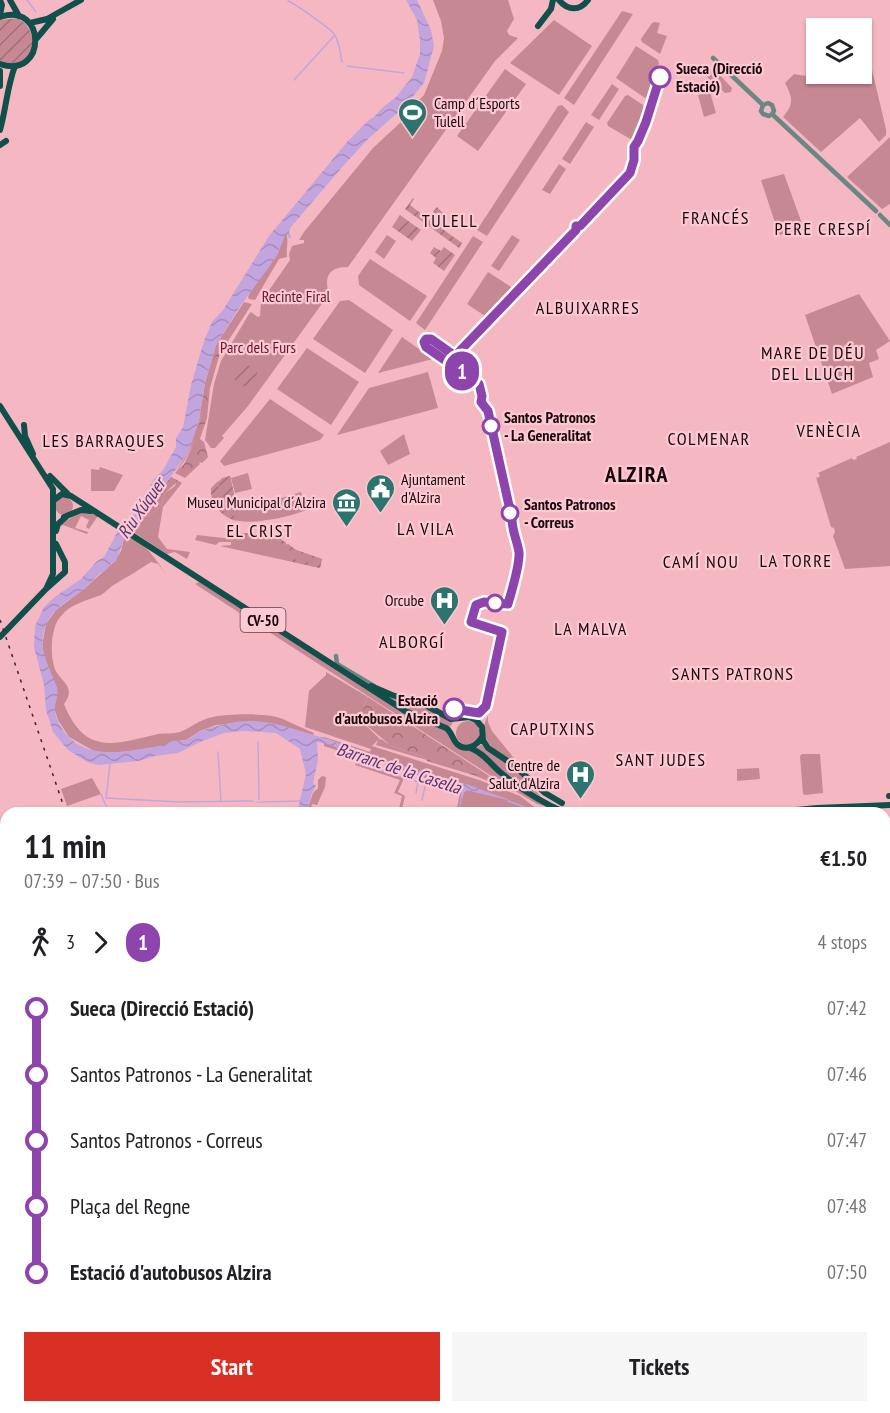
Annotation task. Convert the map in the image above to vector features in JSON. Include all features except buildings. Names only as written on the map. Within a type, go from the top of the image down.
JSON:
[{"type":"main road","points":[[0,0],[2,5],[0,16],[20,16]]},
{"type":"main road","points":[[0,64],[15,66],[25,62],[36,47],[34,30],[30,23],[20,16],[10,0]]},
{"type":"main road","points":[[30,23],[42,22],[81,0]]},
{"type":"main road","points":[[537,26],[551,9],[554,0]]},
{"type":"main road","points":[[559,0],[571,9],[581,7],[588,0]]},
{"type":"main road","points":[[36,39],[45,27],[63,11]]},
{"type":"main road","points":[[0,130],[10,78],[15,66]]},
{"type":"main road","points":[[0,71],[0,86]]},
{"type":"main road","name":"CV-50","points":[[0,400],[15,430],[51,485],[54,510]]},
{"type":"main road","points":[[0,406],[15,430]]},
{"type":"main road","name":"CV-50","points":[[9,417],[33,455],[54,481],[71,496],[405,711],[446,728],[458,744],[477,751],[499,771],[533,795],[556,807]]},
{"type":"main road","points":[[24,425],[25,436],[33,455]]},
{"type":"main road","points":[[54,500],[59,495],[71,496],[76,503],[74,513]]},
{"type":"main road","points":[[0,637],[28,606],[62,576],[66,568],[56,544],[58,524],[66,517],[84,509],[97,513]]},
{"type":"main road","points":[[54,510],[59,516],[66,517]]},
{"type":"main road","points":[[46,589],[54,574],[52,566],[54,510]]},
{"type":"main road","points":[[54,560],[62,558]]},
{"type":"main road","points":[[54,574],[62,576]]},
{"type":"main road","name":"CV-50","points":[[354,678],[392,695],[427,706],[451,719],[460,720],[469,717],[476,720],[482,728],[482,737],[488,748],[522,773],[546,798],[559,807]]},
{"type":"main road","points":[[453,735],[454,726],[460,720]]},
{"type":"main road","points":[[469,748],[476,745],[482,737]]},
{"type":"main road","points":[[522,773],[545,793],[562,803]]},
{"type":"main road","points":[[827,807],[890,806]]},
{"type":"street","points":[[713,58],[763,105]]},
{"type":"street","points":[[763,105],[768,103],[772,105],[774,109],[772,114]]},
{"type":"street","points":[[763,105],[761,109],[763,114],[766,116],[772,114]]},
{"type":"street","points":[[772,114],[890,225]]},
{"type":"street","points":[[336,656],[338,664],[371,684],[427,706]]},
{"type":"green space","name":"Camp d´Esports Tulell","points":[[433,0],[508,0],[514,19],[507,31],[509,35],[518,38],[495,61],[348,267],[341,267],[329,274],[327,283],[329,294],[248,406],[222,436],[224,438],[215,448],[211,448],[205,440],[214,384],[221,361],[249,314],[251,312],[260,316],[261,302],[290,260],[289,254],[292,246],[304,243],[304,240],[299,240],[304,232],[373,148],[402,121],[424,95],[442,51],[444,38],[441,21]]},
{"type":"green space","points":[[622,11],[633,14],[574,105],[564,98]]},
{"type":"green space","points":[[17,18],[28,27],[31,34],[33,47],[31,54],[19,63],[0,62],[0,20]]},
{"type":"green space","points":[[554,20],[592,46],[559,95],[510,63]]},
{"type":"green space","points":[[655,22],[660,23],[657,33],[667,36],[660,54],[641,39]]},
{"type":"green space","points":[[636,46],[658,60],[659,63],[648,97],[645,98],[616,78]]},
{"type":"green space","points":[[505,69],[526,84],[478,151],[457,136]]},
{"type":"green space","points":[[714,69],[732,88],[731,92],[725,93],[708,78],[706,73]]},
{"type":"green space","points":[[872,70],[886,135],[879,142],[860,118],[821,152],[783,117],[791,101],[785,83],[794,74],[806,76],[806,84],[872,84]]},
{"type":"green space","points":[[612,84],[619,89],[599,120],[591,115]]},
{"type":"green space","points":[[710,92],[716,113],[704,117],[698,95]]},
{"type":"green space","points":[[628,95],[644,108],[632,140],[608,126],[607,123],[625,96]]},
{"type":"green space","points":[[562,105],[569,112],[487,236],[477,230],[558,106]]},
{"type":"green space","points":[[586,122],[594,127],[570,164],[562,159]]},
{"type":"green space","points":[[890,137],[890,204],[882,209],[847,177]]},
{"type":"green space","points":[[559,164],[566,169],[550,194],[542,190]]},
{"type":"green space","points":[[784,174],[804,229],[779,235],[761,180]]},
{"type":"green space","points":[[413,198],[410,205],[434,224],[435,214],[433,212],[437,207],[443,213],[440,219],[444,224],[441,228],[462,243],[459,248],[405,209]]},
{"type":"green space","points":[[400,215],[421,230],[412,241],[392,227]]},
{"type":"green space","points":[[286,232],[287,257],[279,259],[255,300],[249,299],[251,291],[277,255]]},
{"type":"green space","points":[[387,235],[396,241],[384,259],[375,252]]},
{"type":"green space","points":[[512,235],[520,240],[499,271],[491,266]]},
{"type":"green space","points":[[473,236],[483,242],[425,330],[416,323]]},
{"type":"green space","points":[[434,247],[441,251],[444,247],[455,255],[444,271],[433,263],[436,258],[430,253]]},
{"type":"green space","points":[[370,259],[427,296],[410,321],[359,285],[358,276]]},
{"type":"green space","points":[[488,272],[511,287],[511,290],[485,316],[467,304]]},
{"type":"green space","points":[[859,294],[890,341],[876,350],[879,359],[869,363],[873,377],[832,394],[805,315]]},
{"type":"green space","points":[[349,300],[393,330],[365,373],[313,339],[340,301]]},
{"type":"green space","points":[[244,302],[252,304],[221,352],[216,352],[201,416],[192,446],[185,460],[175,473],[188,453],[199,420],[205,383],[216,345]]},
{"type":"green space","points":[[402,337],[433,359],[378,373]]},
{"type":"green space","points":[[307,348],[359,382],[331,425],[277,389]]},
{"type":"green space","points":[[216,351],[220,353],[210,388],[207,418],[200,439],[204,442],[208,457],[202,463],[199,462],[200,464],[185,478],[175,473],[184,464],[191,449]]},
{"type":"green space","points":[[243,365],[252,366],[257,372],[256,381],[250,387],[241,386],[235,380],[236,371]]},
{"type":"green space","points":[[428,372],[438,408],[337,435],[369,388]]},
{"type":"green space","points":[[270,399],[324,435],[320,440],[224,466],[220,461]]},
{"type":"green space","points":[[404,434],[410,454],[388,465],[380,451]]},
{"type":"green space","points":[[890,442],[890,566],[845,569],[833,536],[834,528],[831,527],[816,477],[820,475],[818,473],[852,458],[857,459],[856,457]]},
{"type":"green space","points":[[100,467],[123,475],[114,491],[91,491],[91,469],[99,470]]},
{"type":"green space","points":[[248,473],[252,489],[235,493],[231,478]]},
{"type":"green space","points":[[230,476],[236,503],[265,503],[301,492],[306,510],[253,522],[227,517],[220,511],[211,491],[218,481]]},
{"type":"green space","points":[[230,476],[236,503],[267,502],[268,504],[248,507],[230,502],[220,493],[219,482],[222,478]]},
{"type":"green space","points":[[171,477],[177,482],[165,493],[161,506],[150,515],[139,519],[155,496]]},
{"type":"green space","points":[[177,480],[182,483],[163,507],[158,537],[167,549],[190,552],[187,559],[175,552],[167,554],[129,529],[139,519],[150,515],[161,506],[165,493],[175,486]]},
{"type":"green space","points":[[218,483],[219,494],[227,502],[222,502],[221,506],[224,509],[228,506],[233,507],[227,510],[219,510],[226,512],[235,507],[238,508],[233,514],[236,521],[221,513],[218,509],[212,499],[211,488]]},
{"type":"green space","points":[[64,497],[70,500],[73,506],[70,512],[64,515],[58,512],[55,506],[58,500]]},
{"type":"green space","points":[[80,512],[90,512],[98,516],[89,529],[86,527],[89,520],[81,516],[75,528],[88,532],[87,534],[60,525]]},
{"type":"green space","points":[[242,533],[278,537],[286,545],[296,550],[322,559],[320,568],[220,546],[231,545],[231,542],[219,542],[216,545],[195,540],[197,535],[233,539]]},
{"type":"green space","points":[[242,533],[278,537],[286,545],[296,550],[322,559],[320,568],[293,562],[291,560],[293,558],[316,564],[318,560],[298,552],[295,553],[284,547],[279,540],[243,535],[234,540],[231,539]]},
{"type":"green space","points":[[125,534],[144,546],[167,575],[158,564],[151,562],[101,595],[70,608],[57,621],[52,644],[54,667],[69,690],[64,704],[81,732],[91,739],[114,743],[180,732],[213,717],[250,714],[279,717],[314,733],[313,735],[268,723],[216,725],[186,740],[111,754],[94,751],[69,737],[58,720],[54,708],[57,690],[42,646],[46,624],[56,610],[114,562],[121,551]]},
{"type":"green space","points":[[199,582],[404,713],[446,730],[452,741],[470,750],[547,807],[537,804],[510,788],[195,584]]},
{"type":"green space","points":[[326,672],[368,697],[359,719],[380,739],[372,746],[479,780],[520,796],[534,807],[457,807],[460,792],[458,789],[324,746],[324,743],[454,783],[462,788],[460,805],[464,792],[467,790],[510,800],[405,767],[327,739],[316,738],[324,737],[370,752],[371,749],[305,727],[309,691],[326,675]]},
{"type":"green space","points":[[384,695],[426,708],[453,722],[450,727],[407,710]]},
{"type":"green space","points":[[368,697],[514,792],[476,776],[427,761],[426,758],[390,745],[359,719]]},
{"type":"green space","points":[[488,716],[492,731],[526,773],[502,756],[488,742],[484,725]]},
{"type":"green space","points":[[468,721],[477,724],[480,733],[477,742],[468,745],[459,742],[456,733],[459,724]]},
{"type":"green space","points":[[381,739],[427,760],[376,745]]},
{"type":"green space","points":[[482,744],[521,774],[542,798],[501,770],[477,748]]},
{"type":"green space","points":[[820,754],[823,793],[803,794],[800,756]]},
{"type":"green space","points":[[356,762],[404,778],[398,792],[405,796],[402,807],[399,807],[402,796],[394,793],[400,780],[355,765]]},
{"type":"green space","points":[[759,768],[760,779],[737,781],[737,769]]},
{"type":"green space","points":[[322,776],[326,777],[325,787],[317,805],[312,804],[311,807],[308,807],[313,793],[318,788],[318,780]]},
{"type":"green space","points":[[92,778],[101,794],[67,806],[61,789]]},
{"type":"water","name":"Riu Xúquer","points":[[406,0],[417,0],[431,30],[434,46],[424,83],[404,107],[369,138],[344,165],[291,227],[289,231],[291,238],[286,233],[276,257],[239,308],[216,345],[205,383],[199,420],[188,453],[138,521],[127,531],[116,561],[81,592],[59,607],[50,617],[44,632],[43,648],[57,688],[55,714],[57,719],[65,733],[76,743],[88,749],[102,752],[131,751],[186,740],[201,731],[219,725],[248,721],[271,723],[327,739],[512,801],[467,790],[464,792],[459,807],[462,789],[454,783],[317,742],[318,760],[313,783],[316,786],[308,807],[298,807],[306,774],[300,749],[276,733],[245,731],[224,733],[178,753],[138,761],[98,765],[87,762],[68,750],[53,732],[46,710],[44,685],[34,647],[35,626],[44,607],[81,579],[97,561],[104,557],[119,529],[135,514],[154,479],[163,470],[176,447],[176,438],[183,427],[191,385],[212,322],[223,310],[269,236],[347,142],[396,97],[412,77],[420,54],[417,20]]},
{"type":"waterway","points":[[27,0],[36,12]]},
{"type":"waterway","points":[[288,1],[312,16],[334,34],[339,44],[342,62]]},
{"type":"waterway","points":[[294,80],[334,36]]},
{"type":"waterway","points":[[347,66],[404,73]]},
{"type":"waterway","points":[[258,742],[259,799]]},
{"type":"waterway","points":[[218,752],[221,801]]},
{"type":"waterway","points":[[358,756],[357,763],[418,782],[416,793]]},
{"type":"waterway","points":[[110,764],[106,798],[179,802],[253,801]]},
{"type":"waterway","points":[[422,800],[427,778]]},
{"type":"waterway","points":[[101,794],[106,807]]},
{"type":"waterway","points":[[260,802],[301,801]]},
{"type":"waterway","name":"Barranc de la Casella","points":[[508,801],[524,807]]},
{"type":"railway","points":[[0,620],[64,807]]},
{"type":"bus line","name":"1","points":[[454,709],[479,713],[486,706],[502,632],[471,622],[476,605],[484,602],[508,604],[519,553],[512,530],[512,519],[488,411],[481,402],[479,384],[426,347],[424,342],[426,339],[431,339],[455,356],[577,229],[576,226],[580,226],[630,173],[634,164],[634,147],[646,122],[660,77]]},
{"type":"place","name":"Sueca (Direcció Estació)","points":[[660,77]]},
{"type":"place","name":"Camp d´Esports Tulell","points":[[413,138]]},
{"type":"place","name":"Santos Patronos - La Generalitat","points":[[491,426]]},
{"type":"place","name":"Santos Patronos - Correus","points":[[510,513]]},
{"type":"place","name":"Ajuntament d'Alzira","points":[[380,514]]},
{"type":"place","name":"Museu Municipal d´Alzira","points":[[347,528]]},
{"type":"place","name":"Orcube","points":[[445,626]]},
{"type":"place","name":"Estació d'autobusos Alzira","points":[[454,709]]},
{"type":"place","name":"Centre de Salut d'Alzira","points":[[581,800]]},
{"type":"district","name":"FRANCÉS","points":[[716,217]]},
{"type":"district","name":"TULELL","points":[[450,220]]},
{"type":"district","name":"PERE CRESPÍ","points":[[823,228]]},
{"type":"district","name":"ALBUIXARRES","points":[[588,307]]},
{"type":"district","name":"MARE DE DÉU DEL LLUCH","points":[[813,362]]},
{"type":"district","name":"VENÈCIA","points":[[829,430]]},
{"type":"district","name":"COLMENAR","points":[[709,438]]},
{"type":"district","name":"LES BARRAQUES","points":[[104,440]]},
{"type":"district","name":"ALZIRA","points":[[637,474]]},
{"type":"district","name":"LA VILA","points":[[426,528]]},
{"type":"district","name":"EL CRIST","points":[[260,530]]},
{"type":"district","name":"LA TORRE","points":[[796,560]]},
{"type":"district","name":"CAMÍ NOU","points":[[701,561]]},
{"type":"district","name":"LA MALVA","points":[[591,628]]},
{"type":"district","name":"ALBORGÍ","points":[[412,641]]},
{"type":"district","name":"SANTS PATRONS","points":[[733,673]]},
{"type":"district","name":"CAPUTXINS","points":[[553,728]]},
{"type":"district","name":"SANT JUDES","points":[[661,759]]},
{"type":"park label","name":"Recinte Firal","points":[[296,296]]},
{"type":"park label","name":"Parc dels Furs","points":[[258,347]]}]
